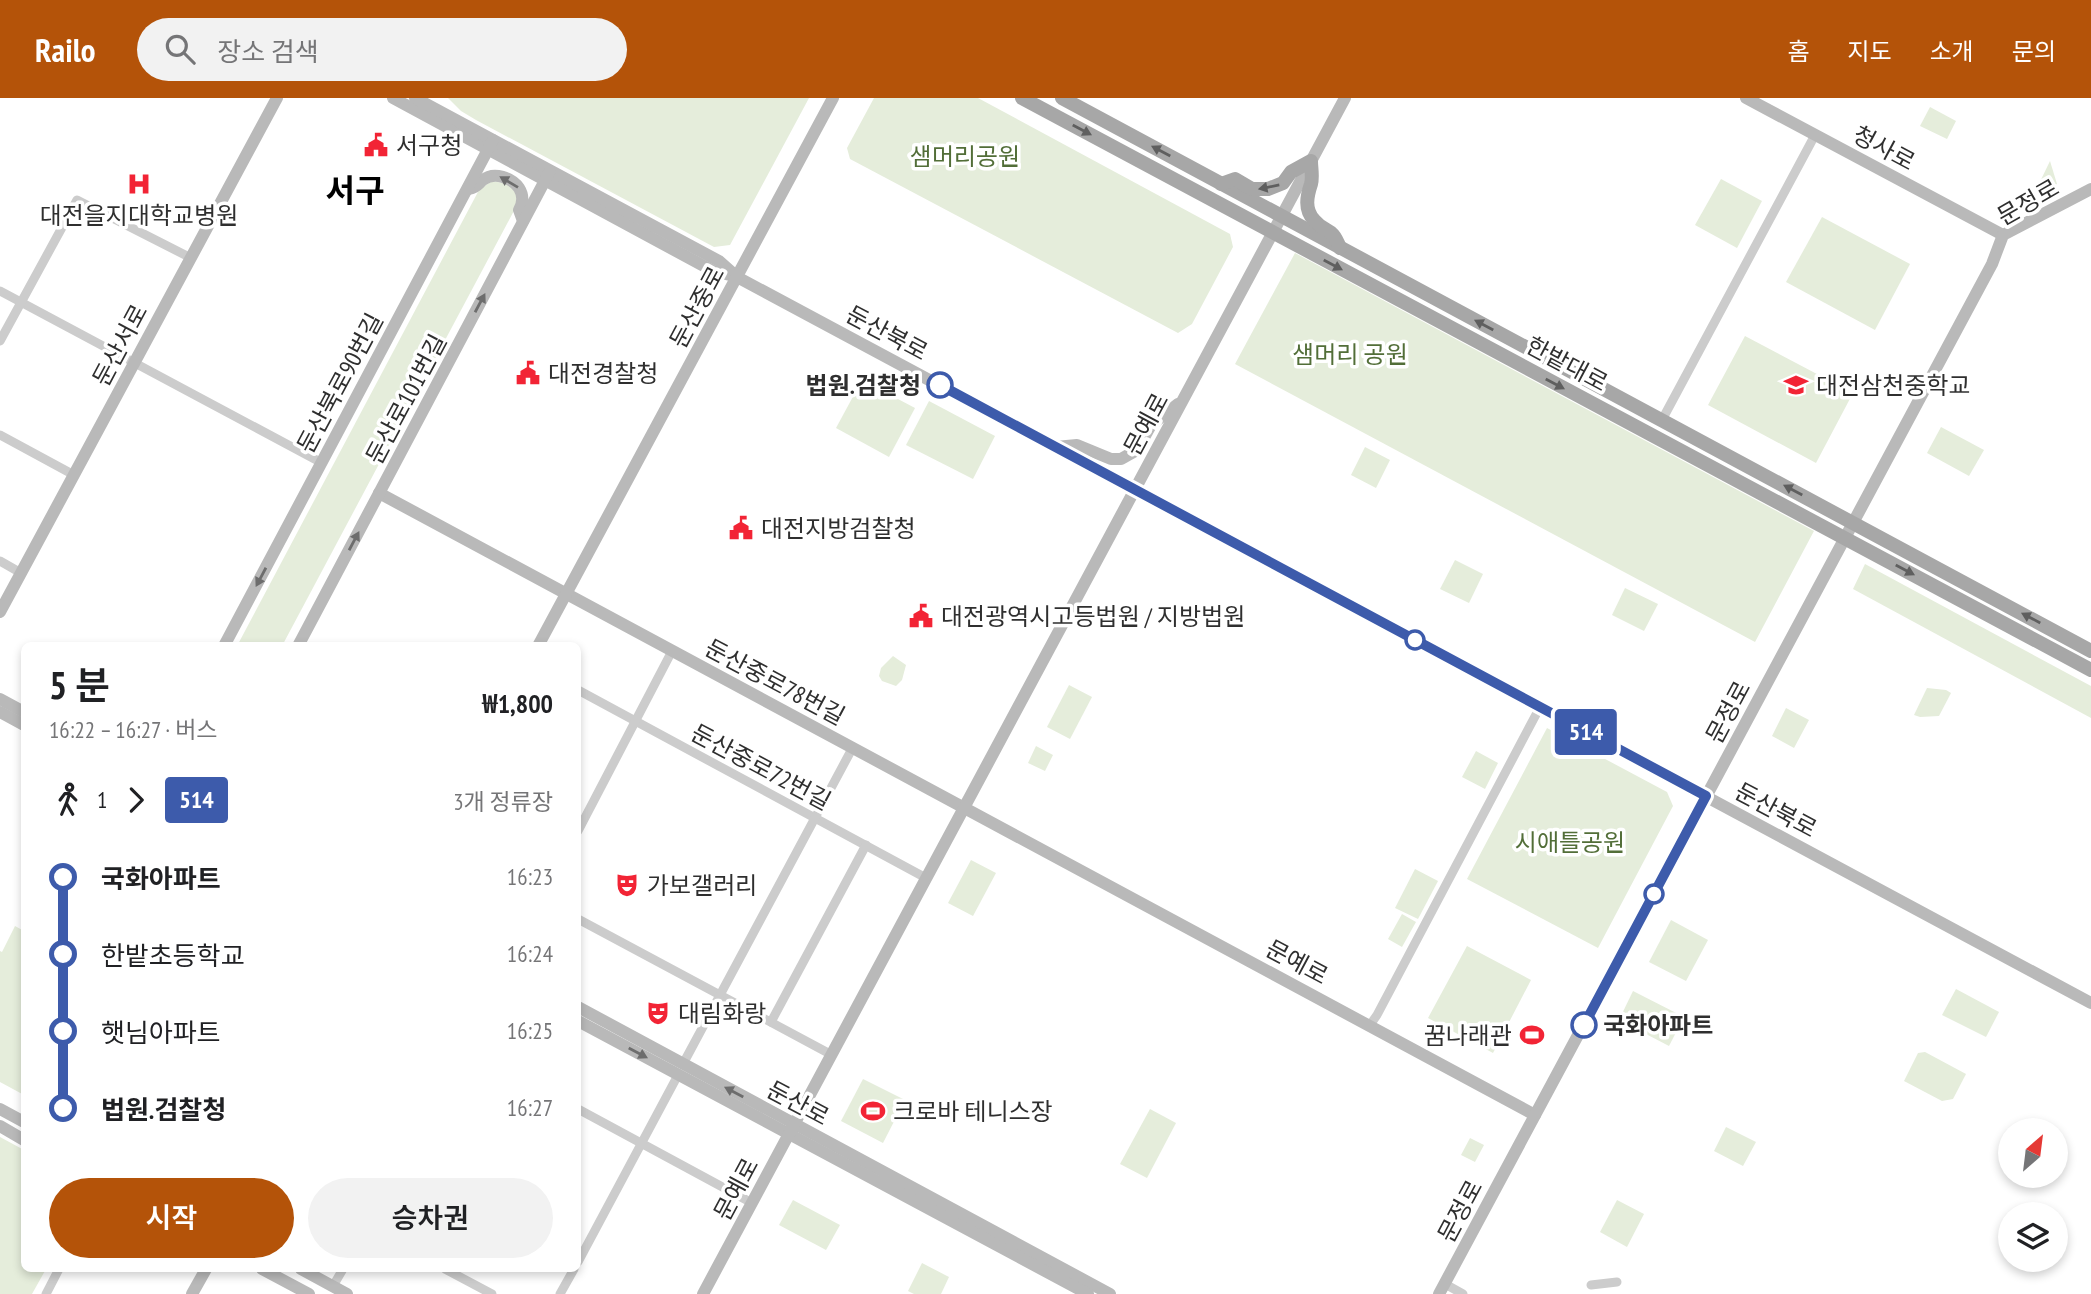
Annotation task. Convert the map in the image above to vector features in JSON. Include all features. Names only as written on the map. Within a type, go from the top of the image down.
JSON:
[{"type":"main road","name":"둔산서로","points":[[0,612],[276,98]]},
{"type":"main road","name":"둔산북로","points":[[393,98],[719,261],[737,277],[2091,1003]]},
{"type":"main road","name":"둔산북로","points":[[415,98],[491,145]]},
{"type":"main road","name":"둔산중로","points":[[540,642],[833,98]]},
{"type":"main road","name":"한밭대로","points":[[1022,98],[2091,670]]},
{"type":"main road","name":"문예로","points":[[703,1294],[1345,98]]},
{"type":"main road","name":"청사로","points":[[1746,98],[2003,235]]},
{"type":"main road","name":"한밭대로","points":[[1072,100],[1282,217],[2091,651]]},
{"type":"main road","name":"둔산북로90번길","points":[[226,642],[491,145]]},
{"type":"main road","points":[[1221,184],[1235,179],[1252,189],[1269,189],[1283,183],[1291,172],[1311,161],[1311,183],[1307,191],[1308,210],[1312,219],[1334,233],[1340,248]]},
{"type":"main road","name":"둔산로101번길","points":[[300,642],[548,175]]},
{"type":"main road","points":[[468,189],[477,187],[491,176],[510,180],[517,185],[523,197],[519,210],[523,222]]},
{"type":"main road","name":"문정로","points":[[1442,1289],[1992,264],[2003,235],[2091,189]]},
{"type":"main road","points":[[1054,447],[1077,445],[1111,459],[1121,459],[1137,450],[1152,425],[1181,402]]},
{"type":"main road","name":"둔산중로78번길","points":[[379,493],[965,807]]},
{"type":"main road","points":[[0,699],[21,710]]},
{"type":"main road","points":[[0,712],[21,723]]},
{"type":"main road","name":"문예로","points":[[965,807],[1535,1115]]},
{"type":"main road","name":"둔산로","points":[[581,1009],[680,1069]]},
{"type":"main road","name":"둔산로","points":[[581,1022],[680,1069],[1110,1294]]},
{"type":"main road","points":[[0,1109],[21,1120]]},
{"type":"main road","points":[[0,1126],[21,1138]]},
{"type":"main road","name":"둔산로","points":[[792,1129],[1088,1294]]},
{"type":"main road","points":[[192,1294],[204,1272]]},
{"type":"main road","points":[[268,1272],[309,1294]]},
{"type":"main road","points":[[307,1272],[347,1294]]},
{"type":"street","points":[[1662,420],[1815,135]]},
{"type":"street","points":[[0,341],[77,200],[191,258]]},
{"type":"street","points":[[0,290],[322,463]]},
{"type":"street","points":[[0,435],[74,475]]},
{"type":"street","points":[[0,561],[21,573]]},
{"type":"street","points":[[581,825],[673,651]]},
{"type":"street","name":"둔산중로72번길","points":[[581,692],[926,878]]},
{"type":"street","points":[[1370,1025],[1540,707]]},
{"type":"street","points":[[581,1256],[853,747]]},
{"type":"street","points":[[771,1022],[866,845]]},
{"type":"street","points":[[581,921],[832,1055]]},
{"type":"street","points":[[581,1111],[752,1203]]},
{"type":"street","points":[[46,1294],[57,1272]]},
{"type":"street","points":[[333,1286],[341,1272]]},
{"type":"street","points":[[451,1272],[492,1294]]},
{"type":"street","points":[[560,1294],[572,1272]]},
{"type":"street","points":[[1591,1285],[1616,1282]]},
{"type":"street","points":[[1442,1289],[1463,1294]]},
{"type":"green space","points":[[448,98],[809,98],[730,245],[714,247],[476,120],[461,111]]},
{"type":"green space","name":"샘머리공원","points":[[874,98],[978,98],[1230,234],[1233,247],[1192,324],[1178,333],[850,159],[847,148]]},
{"type":"green space","points":[[1930,107],[1956,121],[1947,139],[1920,126]]},
{"type":"green space","points":[[2050,161],[2057,184],[2047,190],[2035,192]]},
{"type":"green space","points":[[1721,179],[1762,201],[1737,248],[1695,225]]},
{"type":"green space","points":[[492,181],[508,184],[518,196],[516,207],[284,642],[239,642],[479,190]]},
{"type":"green space","points":[[1822,217],[1910,264],[1875,330],[1786,282]]},
{"type":"green space","name":"샘머리 공원","points":[[1295,253],[1814,531],[1755,642],[1235,364]]},
{"type":"green space","points":[[1745,336],[1853,393],[1816,463],[1708,405]]},
{"type":"green space","points":[[862,380],[915,408],[889,457],[836,428]]},
{"type":"green space","points":[[929,401],[995,436],[973,479],[906,445]]},
{"type":"green space","points":[[1941,427],[1984,450],[1969,476],[1927,453]]},
{"type":"green space","points":[[1365,447],[1390,460],[1376,488],[1351,475]]},
{"type":"green space","points":[[1455,560],[1483,574],[1469,603],[1440,589]]},
{"type":"green space","points":[[1865,564],[2091,686],[2091,718],[1853,589]]},
{"type":"green space","points":[[1625,588],[1658,604],[1644,631],[1612,615]]},
{"type":"green space","points":[[893,656],[906,665],[902,680],[896,686],[882,681],[879,676],[881,668]]},
{"type":"green space","points":[[1069,685],[1092,697],[1070,739],[1047,727]]},
{"type":"green space","points":[[1927,688],[1951,693],[1939,716],[1914,715]]},
{"type":"green space","points":[[1786,708],[1809,720],[1794,748],[1772,736]]},
{"type":"green space","name":"시애틀공원","points":[[1547,728],[1667,792],[1673,806],[1598,948],[1467,879]]},
{"type":"green space","points":[[1036,746],[1053,755],[1045,771],[1028,763]]},
{"type":"green space","points":[[1476,751],[1498,763],[1485,789],[1462,777]]},
{"type":"green space","points":[[971,860],[996,873],[973,916],[948,903]]},
{"type":"green space","points":[[1415,869],[1438,881],[1418,919],[1395,908]]},
{"type":"green space","points":[[1402,914],[1416,922],[1402,947],[1388,939]]},
{"type":"green space","points":[[1671,920],[1708,940],[1686,981],[1649,962]]},
{"type":"green space","points":[[15,926],[21,929],[21,1093],[0,1082],[0,951],[2,952]]},
{"type":"green space","points":[[1467,946],[1531,980],[1493,1053],[1428,1018]]},
{"type":"green space","points":[[1956,989],[1999,1012],[1986,1037],[1942,1015]]},
{"type":"green space","points":[[1633,991],[1684,1017],[1669,1046],[1619,1020]]},
{"type":"green space","points":[[1925,1052],[1966,1074],[1953,1099],[1942,1101],[1904,1081],[1918,1053]]},
{"type":"green space","name":"크로바 테니스장","points":[[863,1079],[905,1100],[883,1143],[841,1121]]},
{"type":"green space","points":[[1150,1109],[1176,1123],[1147,1178],[1120,1164]]},
{"type":"green space","points":[[1726,1127],[1756,1142],[1743,1166],[1714,1151]]},
{"type":"green space","points":[[0,1137],[21,1148],[21,1272],[44,1272],[32,1294],[0,1294]]},
{"type":"green space","points":[[1470,1138],[1484,1145],[1475,1162],[1461,1155]]},
{"type":"green space","points":[[793,1200],[840,1225],[826,1250],[779,1225]]},
{"type":"green space","points":[[1617,1200],[1644,1214],[1627,1247],[1600,1232]]},
{"type":"green space","points":[[922,1263],[949,1277],[941,1294],[914,1294],[908,1291]]},
{"type":"bus line","name":"514","points":[[940,385],[1706,796],[1584,1025]]},
{"type":"place","name":"서구청","points":[[376,145]]},
{"type":"place","name":"대전을지대학교병원","points":[[139,184]]},
{"type":"place","name":"대전경찰청","points":[[528,373]]},
{"type":"place","name":"법원.검찰청","points":[[940,385]]},
{"type":"place","name":"대전삼천중학교","points":[[1796,385]]},
{"type":"place","name":"대전지방검찰청","points":[[741,528]]},
{"type":"place","name":"대전광역시고등법원 / 지방법원","points":[[921,616]]},
{"type":"place","name":"가보갤러리","points":[[627,885]]},
{"type":"place","name":"대림화랑","points":[[658,1013]]},
{"type":"place","name":"국화아파트","points":[[1584,1025]]},
{"type":"place","name":"꿈나래관","points":[[1532,1035]]},
{"type":"place","name":"크로바 테니스장","points":[[873,1111]]},
{"type":"district","name":"서구","points":[[355,190]]}]
